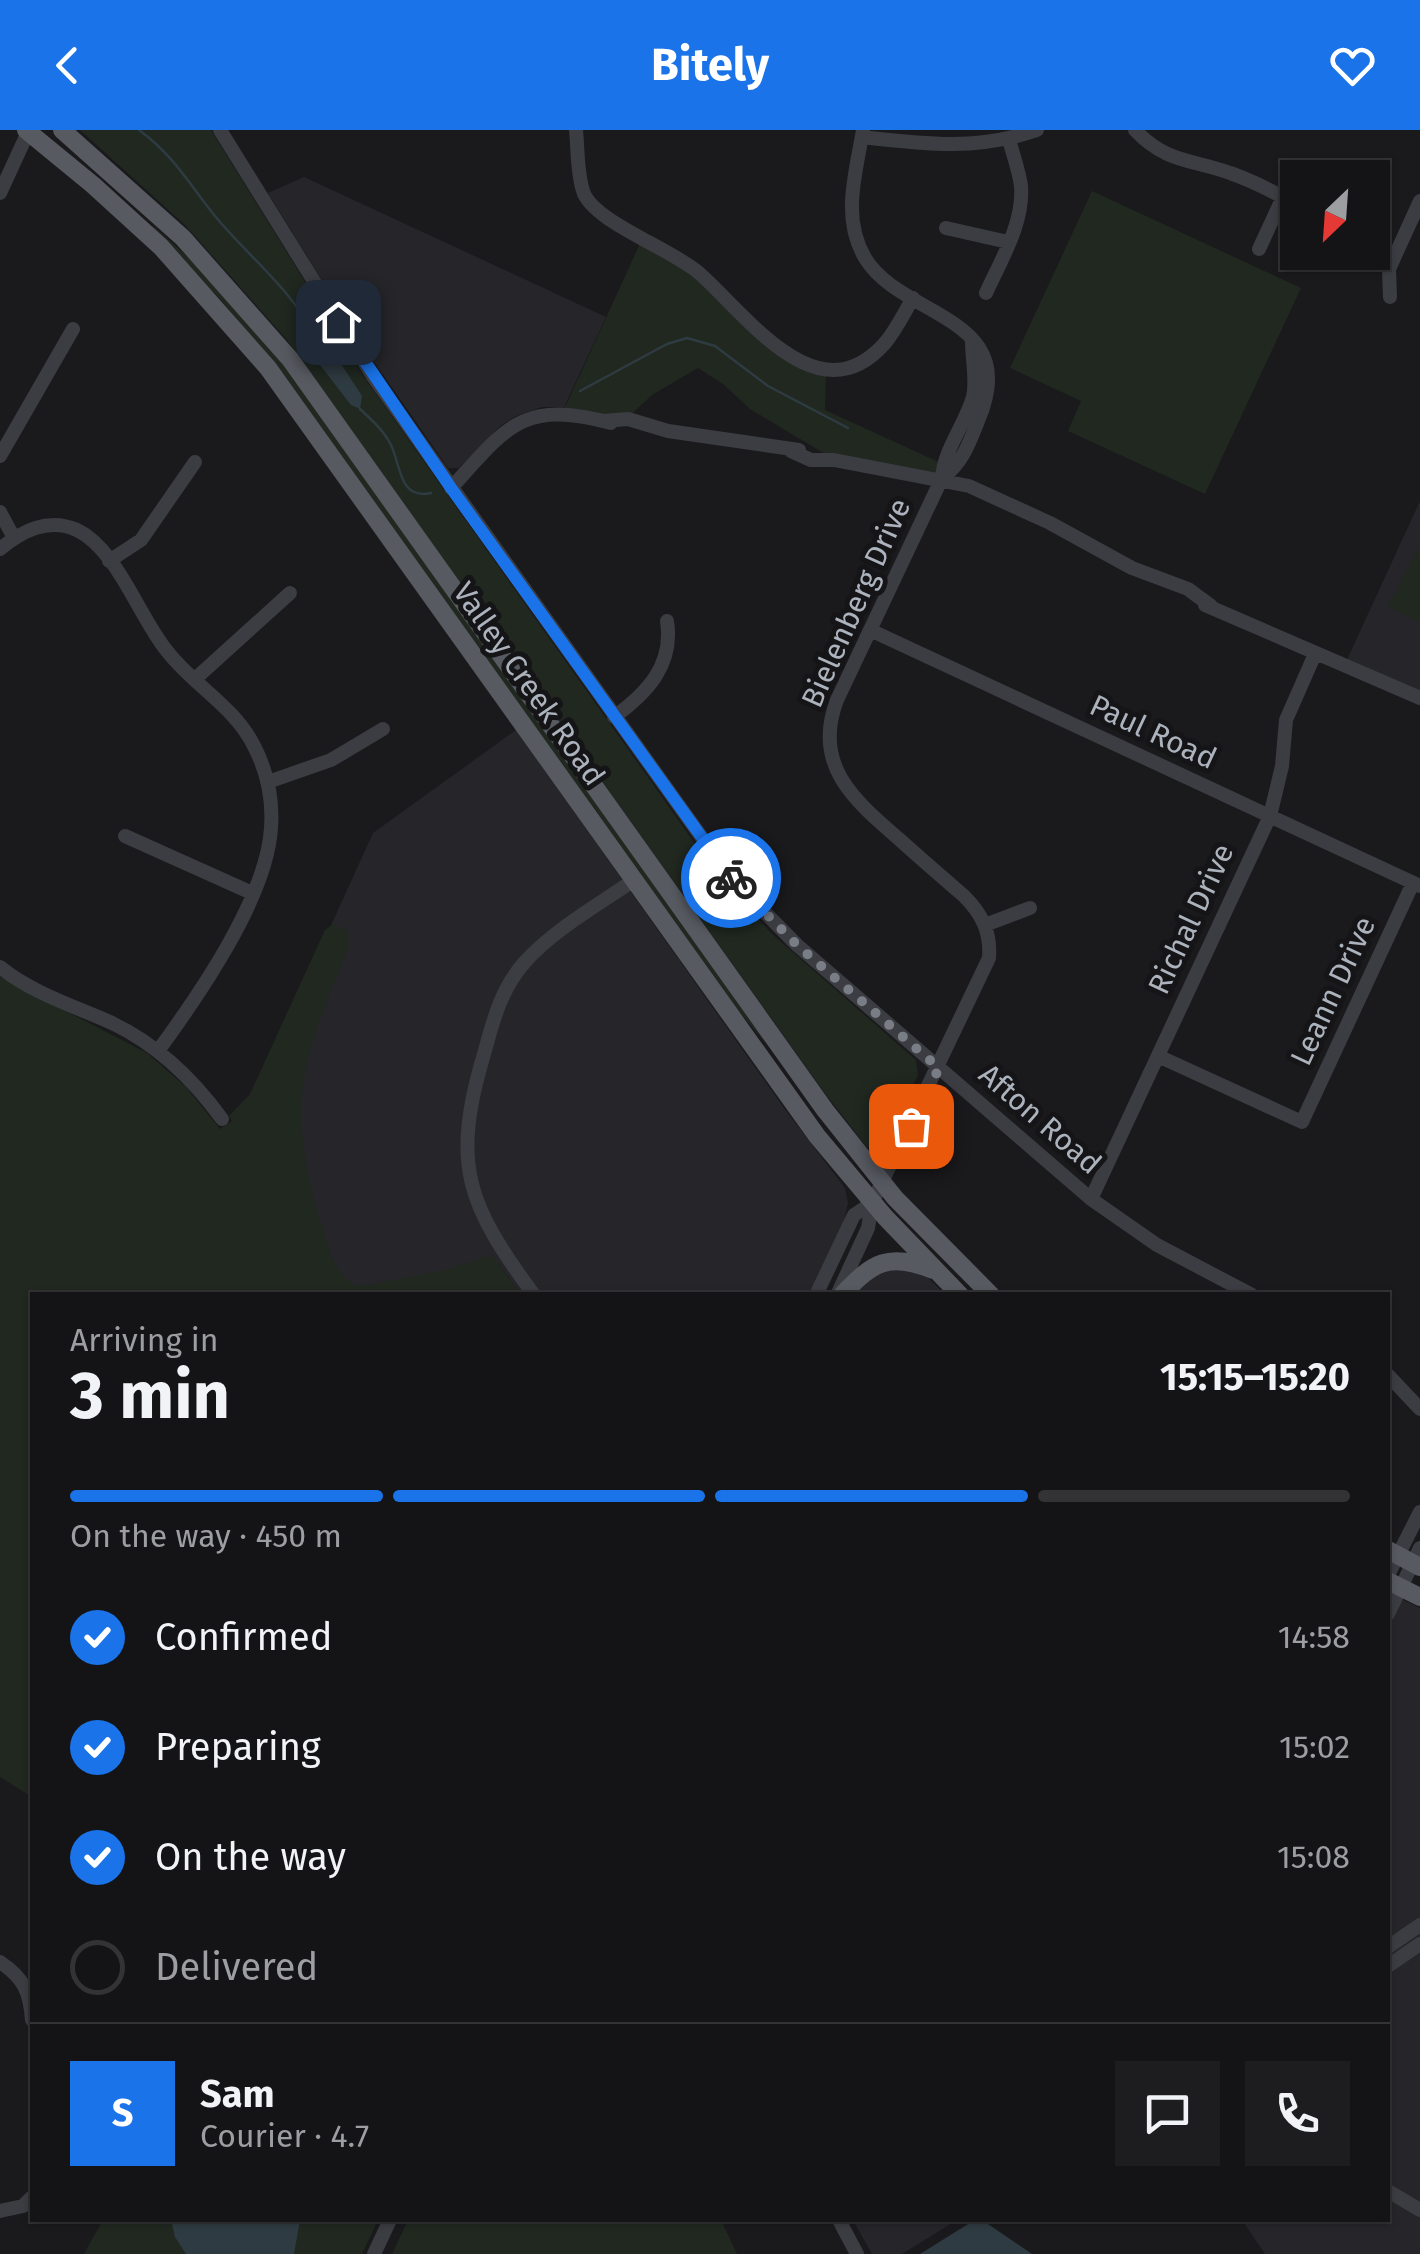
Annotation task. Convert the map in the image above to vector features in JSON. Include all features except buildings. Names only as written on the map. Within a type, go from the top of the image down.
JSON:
[{"type":"main road","name":"Valley Creek Road","points":[[28,130],[145,231],[246,341],[319,437],[818,1136],[872,1203],[957,1292]]},
{"type":"main road","name":"Valley Creek Road","points":[[62,130],[175,230],[290,359],[811,1091],[882,1183],[987,1292]]},
{"type":"main road","points":[[843,1292],[864,1272],[886,1261],[908,1262],[936,1271]]},
{"type":"main road","points":[[1392,1581],[1420,1597]]},
{"type":"street","points":[[0,193],[28,130]]},
{"type":"street","name":"Afton Road","points":[[220,130],[352,343],[730,878],[797,945],[1091,1199],[1157,1245],[1246,1292]]},
{"type":"street","points":[[576,130],[583,192],[594,209],[679,256],[780,350],[802,364],[837,368],[870,356],[885,343],[913,298],[879,274],[865,258],[858,239],[851,211],[852,186],[863,133],[951,146],[1008,139],[1037,130]]},
{"type":"street","points":[[1135,130],[1157,150],[1177,160],[1232,174],[1283,196],[1259,249]]},
{"type":"street","points":[[986,293],[1017,221],[1021,192],[1008,139]]},
{"type":"street","points":[[1390,297],[1389,269],[1420,200]]},
{"type":"street","points":[[946,228],[1008,242]]},
{"type":"street","name":"Bielenberg Drive","points":[[913,298],[958,325],[985,356],[987,399],[958,467],[942,478],[870,630],[832,715],[830,739],[837,771],[857,802],[964,896],[986,925]]},
{"type":"street","points":[[0,456],[73,330]]},
{"type":"street","points":[[451,488],[498,438],[527,418],[557,414],[628,429],[652,427],[791,451],[811,460],[834,460],[942,478],[1030,514],[1161,581],[1184,598],[1211,606],[1420,698]]},
{"type":"street","points":[[110,562],[142,540],[195,462]]},
{"type":"street","points":[[0,512],[14,538]]},
{"type":"street","points":[[0,549],[14,538],[45,525],[70,528],[90,538],[110,562],[168,653],[243,727],[268,782],[272,827],[252,893],[216,965],[158,1051]]},
{"type":"street","points":[[195,680],[290,593]]},
{"type":"street","points":[[614,716],[644,693],[657,676],[670,645],[668,621]]},
{"type":"street","name":"Paul Road","points":[[870,630],[1416,885]]},
{"type":"street","name":"Richal Drive","points":[[1091,1199],[1270,816],[1282,766],[1286,720],[1315,654]]},
{"type":"street","points":[[268,782],[332,760],[382,729]]},
{"type":"street","points":[[124,836],[252,893]]},
{"type":"street","points":[[532,1292],[485,1224],[471,1188],[466,1139],[471,1099],[496,1013],[514,974],[544,944],[634,880]]},
{"type":"street","name":"Leann Drive","points":[[1158,1056],[1302,1122],[1416,885]]},
{"type":"street","points":[[841,1292],[868,1228],[872,1203],[986,968],[990,943],[986,925],[1030,908]]},
{"type":"street","points":[[0,967],[32,987],[129,1032],[158,1051],[195,1085],[222,1120]]},
{"type":"street","points":[[817,1292],[854,1215],[872,1203]]},
{"type":"street","points":[[1390,1377],[1420,1409]]},
{"type":"street","points":[[1392,1581],[1408,1557],[1420,1512]]},
{"type":"street","points":[[1390,1946],[1420,1925]]},
{"type":"street","points":[[1390,1965],[1420,1944]]},
{"type":"street","points":[[0,1962],[18,1975],[30,1994]]},
{"type":"street","points":[[1390,2192],[1420,2210]]},
{"type":"street","points":[[0,2211],[23,2206],[30,2198]]},
{"type":"street","points":[[374,2254],[389,2222]]},
{"type":"street","points":[[840,2222],[858,2254]]},
{"type":"shaded area","points":[[80,130],[211,130],[364,377],[713,869],[771,933],[916,1060],[918,1075],[883,1145],[873,1149],[866,1146],[824,1092],[287,340],[185,225]]},
{"type":"shaded area","points":[[304,177],[606,317],[565,405],[568,407],[542,407],[516,416],[500,426],[459,468],[448,468],[357,337],[268,193]]},
{"type":"shaded area","points":[[1092,191],[1301,288],[1205,494],[1068,431],[1081,401],[1010,368]]},
{"type":"shaded area","points":[[153,226],[212,278],[299,384],[787,1068],[729,1000],[294,389],[222,301]]},
{"type":"shaded area","points":[[643,237],[679,256],[781,351],[826,369],[825,410],[943,464],[942,478],[837,461],[750,409],[698,368],[652,395],[626,419],[562,414]]},
{"type":"shaded area","points":[[322,335],[362,396],[360,409],[351,405],[306,347],[309,337]]},
{"type":"shaded area","points":[[1420,501],[1420,698],[1345,664]]},
{"type":"shaded area","points":[[1420,545],[1420,618],[1418,622],[1388,607]]},
{"type":"shaded area","points":[[516,730],[845,1188],[848,1203],[844,1221],[810,1292],[519,1292],[498,1263],[345,1292],[246,1112],[373,833]]},
{"type":"shaded area","points":[[333,924],[347,931],[349,946],[309,1055],[301,1117],[312,1189],[336,1266],[346,1279],[361,1286],[446,1270],[492,1255],[519,1292],[30,1292],[30,1796],[0,1777],[0,977],[147,1053],[186,1087],[220,1129],[232,1121],[229,1116],[250,1094],[325,930]]},
{"type":"shaded area","points":[[898,1265],[926,1276],[943,1292],[856,1292],[861,1282]]},
{"type":"shaded area","points":[[1390,1594],[1420,1608],[1420,2254],[1265,2254],[1243,2222],[1390,2222]]},
{"type":"shaded area","points":[[102,2222],[377,2222],[362,2254],[84,2254]]},
{"type":"shaded area","points":[[171,2222],[300,2222],[294,2254],[186,2254]]},
{"type":"shaded area","points":[[407,2222],[722,2222],[737,2254],[392,2254]]},
{"type":"shaded area","points":[[854,2222],[954,2222],[902,2254],[872,2254]]},
{"type":"shaded area","points":[[971,2222],[978,2222],[988,2224],[1032,2254],[920,2254]]},
{"type":"waterway","points":[[139,130],[174,162],[220,222],[283,290],[314,335]]},
{"type":"waterway","points":[[580,391],[667,344],[687,338],[715,346],[768,386],[848,428]]},
{"type":"waterway","points":[[360,409],[388,440],[407,486],[421,494],[431,493]]},
{"type":"way so far","points":[[731,878],[797,945],[939,1068],[911,1126]]},
{"type":"route","points":[[338,322],[451,488],[731,878]]}]
